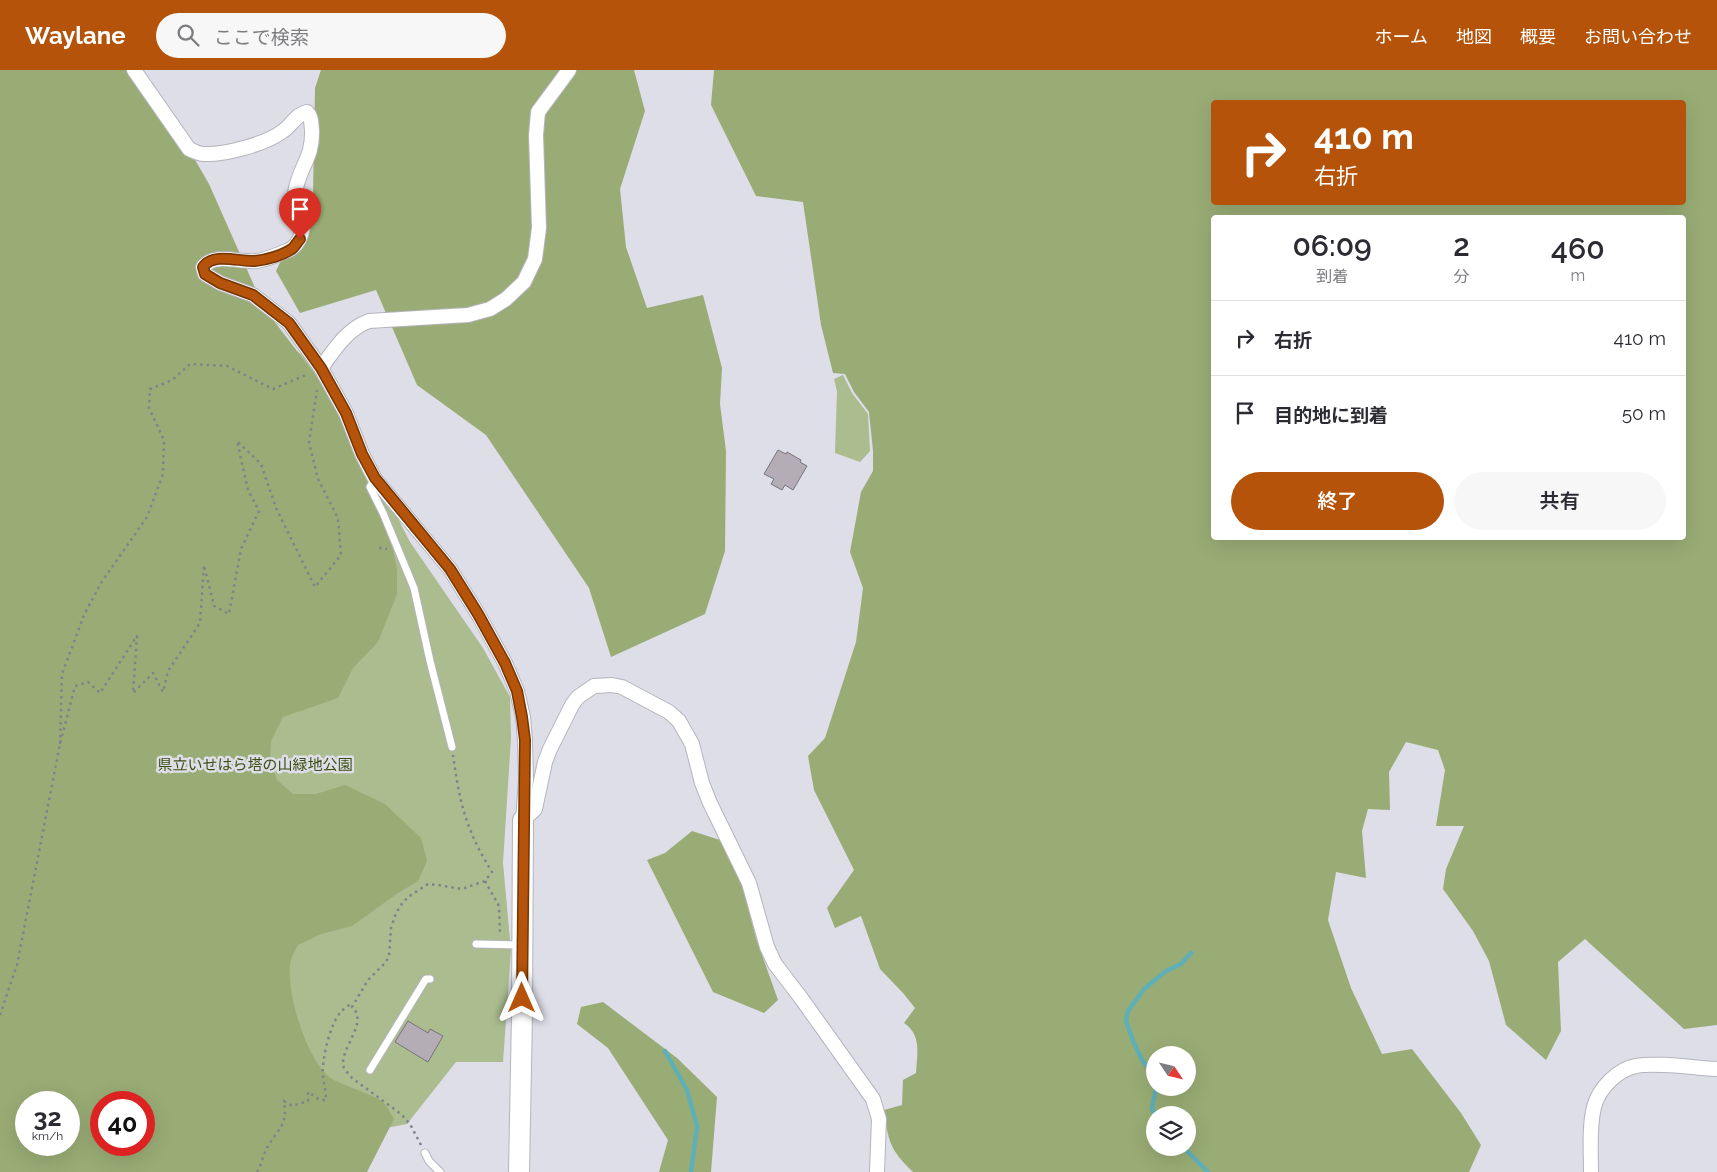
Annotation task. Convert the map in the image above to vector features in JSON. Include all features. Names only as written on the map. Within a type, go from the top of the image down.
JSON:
[{"type":"street","points":[[134,70],[189,150],[202,154],[242,149],[259,144],[286,130],[302,113],[307,112],[310,114],[312,123],[311,148],[296,188],[295,196],[304,220],[300,239],[292,248],[257,261],[216,259],[207,261],[203,267],[205,274],[220,283],[253,295],[289,323],[321,368],[346,413],[362,454],[375,478],[450,569],[505,663],[517,691],[525,740],[526,780],[523,820],[519,1172]]},
{"type":"street","points":[[321,368],[342,340],[361,324],[369,321],[468,315],[490,309],[506,300],[524,282],[535,259],[538,228],[536,135],[538,112],[569,70]]},
{"type":"street","points":[[523,820],[535,809],[545,762],[550,749],[572,705],[586,691],[602,684],[622,687],[669,712],[679,721],[692,744],[702,783],[710,803],[749,882],[767,947],[775,964],[873,1099],[879,1119],[877,1172]]},
{"type":"street","points":[[1591,1172],[1594,1106],[1606,1086],[1616,1076],[1625,1070],[1642,1065],[1717,1069]]},
{"type":"lane","points":[[375,478],[370,487],[383,513],[414,588],[452,747]]},
{"type":"lane","points":[[476,944],[523,945]]},
{"type":"lane","points":[[370,1070],[424,982],[426,979],[430,979]]},
{"type":"lane","points":[[425,1153],[429,1161],[440,1172]]},
{"type":"path","points":[[60,744],[62,674],[84,615],[101,583],[147,518],[163,474],[164,440],[149,408],[150,389],[172,380],[190,364],[227,366],[273,389],[321,368]]},
{"type":"path","points":[[0,1015],[17,965],[60,744],[75,686],[88,682],[100,693],[137,636],[133,693],[153,673],[163,692],[168,671],[200,623],[204,565],[214,606],[229,614],[240,549],[259,511],[248,490],[237,441],[261,464],[276,508],[315,587],[341,555],[338,518],[318,479],[309,442],[321,368]]},
{"type":"path","points":[[257,1172],[268,1146],[282,1126],[286,1115],[284,1101],[292,1106],[299,1105],[308,1101],[308,1092],[320,1100],[326,1100],[326,1090],[322,1076],[328,1038],[339,1014],[353,1003],[368,980],[382,967],[389,956],[391,928],[394,916],[400,906],[408,897],[428,884],[462,889],[485,881],[492,872],[466,821],[457,789],[452,747]]},
{"type":"path","points":[[485,881],[499,906],[500,930]]},
{"type":"path","points":[[353,1003],[352,1007],[357,1014],[357,1023],[343,1062],[345,1070],[370,1092],[401,1114],[410,1124],[425,1153]]},
{"type":"green space","name":"県立いせはら塔の山緑地公園","points":[[0,70],[143,70],[209,184],[264,308],[353,424],[384,506],[397,570],[397,594],[378,642],[353,668],[338,698],[283,717],[271,741],[270,760],[277,780],[293,794],[316,794],[345,785],[385,804],[421,838],[427,861],[418,881],[352,926],[321,934],[298,945],[290,963],[290,978],[295,1010],[300,1027],[314,1058],[332,1079],[381,1100],[394,1119],[367,1172],[0,1172]]},
{"type":"green space","points":[[321,70],[634,70],[645,111],[620,189],[626,247],[647,308],[703,295],[722,368],[720,404],[726,451],[725,551],[705,614],[611,657],[589,588],[486,435],[417,385],[376,290],[300,313],[276,271],[313,194],[315,88]]},
{"type":"green space","points":[[714,70],[1717,70],[1717,1025],[1684,1029],[1585,939],[1558,962],[1561,1031],[1546,1060],[1506,1025],[1489,961],[1473,931],[1443,889],[1446,869],[1464,826],[1436,826],[1445,770],[1438,750],[1406,742],[1389,772],[1390,810],[1368,809],[1362,831],[1366,878],[1336,872],[1328,920],[1351,988],[1382,1054],[1412,1049],[1461,1113],[1481,1145],[1469,1172],[913,1172],[899,1157],[891,1144],[884,1110],[902,1105],[903,1080],[916,1073],[916,1039],[914,1033],[904,1023],[915,1008],[880,969],[861,916],[835,928],[827,908],[854,870],[814,790],[808,756],[825,738],[856,642],[863,588],[850,552],[861,492],[873,471],[873,451],[869,412],[854,392],[845,374],[833,373],[821,325],[803,202],[756,196],[711,105]]},
{"type":"green space","name":"県立いせはら塔の山緑地公園","points":[[285,343],[321,368],[410,542],[483,648],[510,697],[511,738],[503,863],[511,951],[503,1062],[456,1062],[407,1124],[324,1140],[0,1172],[15,1128],[15,1156],[80,1156],[80,1091],[28,1091]]},
{"type":"green space","points":[[843,375],[852,393],[868,414],[870,451],[860,462],[835,453],[837,391],[834,379]]},
{"type":"green space","points":[[692,831],[720,840],[740,877],[756,938],[778,1000],[764,1013],[713,992],[647,860],[665,853]]},
{"type":"green space","points":[[603,1002],[677,1058],[717,1097],[711,1172],[659,1172],[668,1140],[608,1048],[577,1024],[581,1007]]},
{"type":"building","points":[[778,450],[786,454],[787,452],[807,466],[793,490],[785,485],[782,490],[771,484],[774,479],[764,474]]},
{"type":"building","points":[[408,1021],[428,1033],[430,1029],[443,1036],[428,1062],[395,1042]]},
{"type":"waterway","points":[[1146,1065],[1133,1041],[1126,1021],[1128,1011],[1144,989],[1166,971],[1181,964],[1191,953]]},
{"type":"waterway","points":[[665,1051],[687,1090],[697,1126],[691,1172]]},
{"type":"waterway","points":[[1153,1106],[1154,1096]]},
{"type":"waterway","points":[[1192,1156],[1208,1172]]},
{"type":"route","points":[[300,239],[292,248],[257,261],[216,259],[207,261],[203,267],[205,274],[220,283],[253,295],[289,323],[321,368],[346,413],[362,454],[375,478],[450,569],[505,663],[517,691],[525,740],[522,998]]}]
